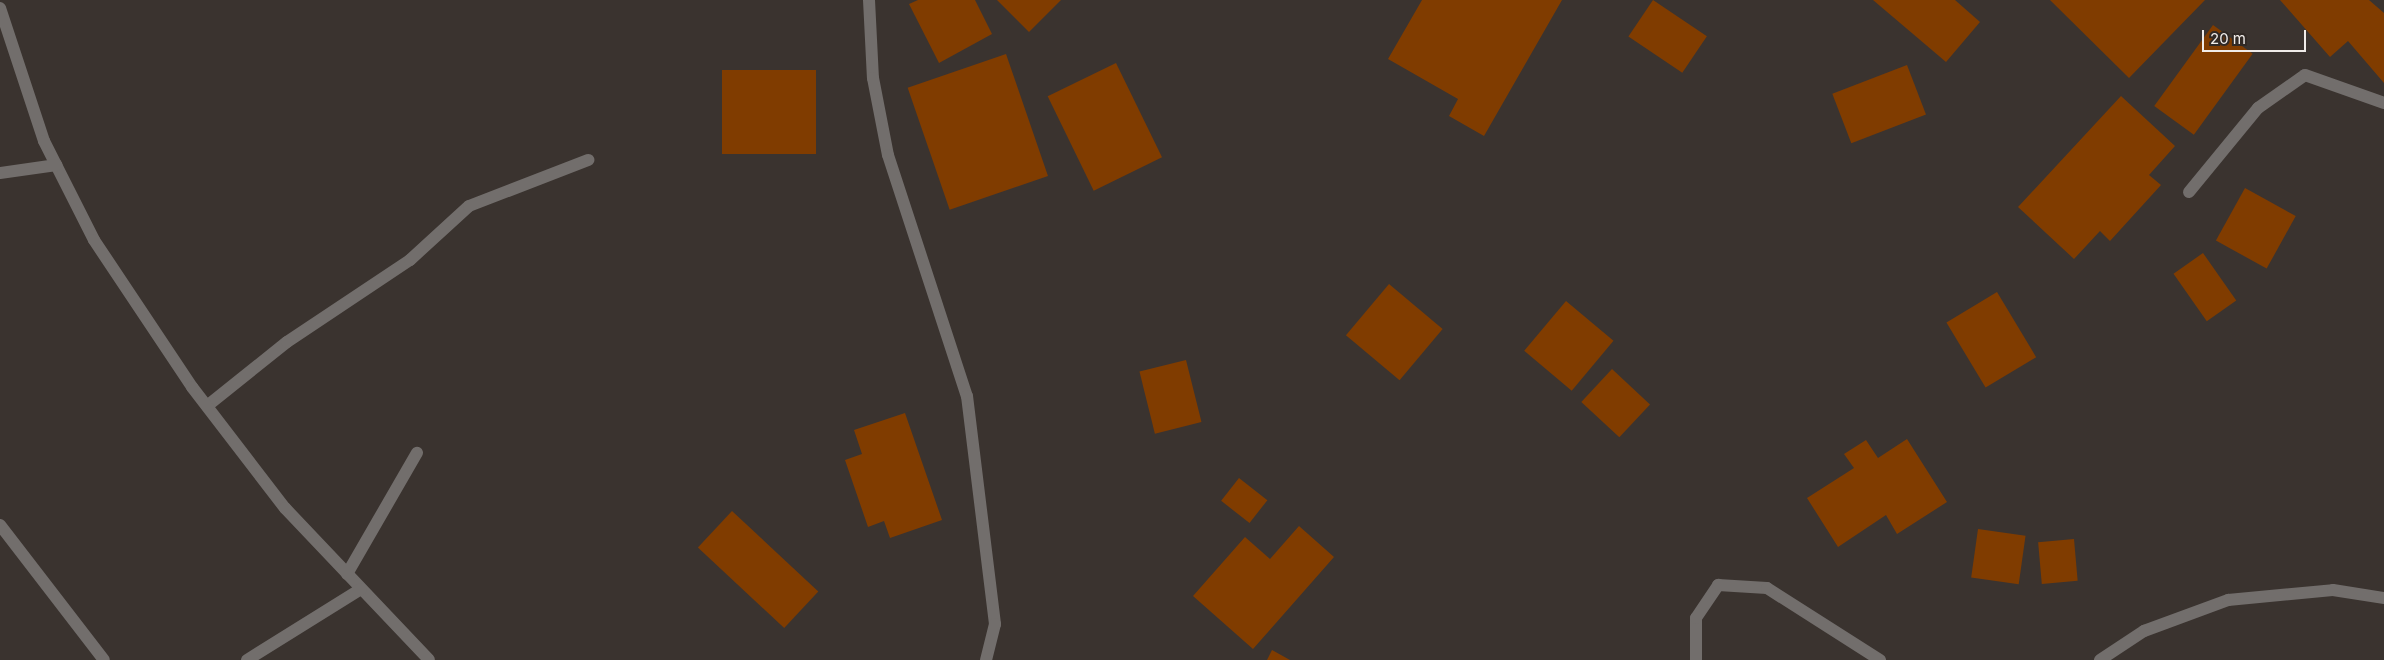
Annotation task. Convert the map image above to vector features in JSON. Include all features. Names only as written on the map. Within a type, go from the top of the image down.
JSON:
[{"type":"street","points":[[869,0],[873,78],[888,154],[967,396],[995,624],[986,660]]},
{"type":"street","points":[[0,8],[56,165],[94,240],[207,406],[285,508],[429,660]]},
{"type":"street","points":[[2189,192],[2258,108],[2305,76],[2384,103]]},
{"type":"street","points":[[207,406],[287,342],[410,260],[469,206],[588,160]]},
{"type":"street","points":[[0,174],[56,165]]},
{"type":"street","points":[[346,574],[417,453]]},
{"type":"street","points":[[0,525],[104,660]]},
{"type":"street","points":[[1696,660],[1696,618],[1718,585],[1766,588],[1880,660]]},
{"type":"street","points":[[247,660],[361,589]]},
{"type":"street","points":[[2100,660],[2144,631],[2228,600],[2332,590],[2384,598]]},
{"type":"building","points":[[918,0],[975,0],[992,34],[939,63],[909,4]]},
{"type":"building","points":[[997,0],[1061,0],[1029,32]]},
{"type":"building","points":[[1422,0],[1562,0],[1484,136],[1449,116],[1458,99],[1388,59]]},
{"type":"building","points":[[1653,0],[1707,36],[1682,73],[1628,36]]},
{"type":"building","points":[[1873,0],[1955,0],[1980,22],[1946,62]]},
{"type":"building","points":[[2050,0],[2205,0],[2129,78]]},
{"type":"building","points":[[2280,0],[2369,0],[2384,13],[2384,83],[2348,41],[2330,57]]},
{"type":"building","points":[[2213,25],[2253,54],[2194,135],[2154,106]]},
{"type":"building","points":[[1006,54],[1048,176],[950,210],[908,88]]},
{"type":"building","points":[[1116,63],[1162,157],[1094,191],[1048,96]]},
{"type":"building","points":[[1907,65],[1926,114],[1851,143],[1832,94]]},
{"type":"building","points":[[722,70],[816,70],[816,154],[722,154]]},
{"type":"building","points":[[2121,96],[2175,146],[2149,175],[2161,185],[2110,241],[2100,231],[2074,259],[2018,207]]},
{"type":"building","points":[[2245,188],[2296,216],[2267,269],[2216,240]]},
{"type":"building","points":[[2203,253],[2236,301],[2207,321],[2174,274]]},
{"type":"building","points":[[1389,284],[1443,329],[1400,380],[1346,335]]},
{"type":"building","points":[[1997,292],[2036,357],[1986,388],[1946,322]]},
{"type":"building","points":[[1566,301],[1613,341],[1572,391],[1524,351]]},
{"type":"building","points":[[1186,360],[1201,422],[1155,434],[1139,372]]},
{"type":"building","points":[[1612,369],[1650,404],[1619,437],[1581,402]]},
{"type":"building","points":[[905,413],[942,520],[890,538],[884,521],[868,527],[845,460],[862,454],[854,430]]},
{"type":"building","points":[[1907,439],[1947,502],[1897,534],[1886,515],[1838,547],[1807,498],[1854,468],[1844,454],[1866,440],[1878,458]]},
{"type":"building","points":[[1239,478],[1267,500],[1250,523],[1221,501]]},
{"type":"building","points":[[732,511],[818,591],[784,628],[698,548]]},
{"type":"building","points":[[1299,526],[1334,557],[1253,649],[1193,596],[1245,537],[1270,559]]},
{"type":"building","points":[[1978,529],[2026,536],[2019,584],[1971,578]]},
{"type":"building","points":[[2074,539],[2078,581],[2042,584],[2038,542]]},
{"type":"building","points":[[1272,650],[1290,660],[1267,660]]}]
